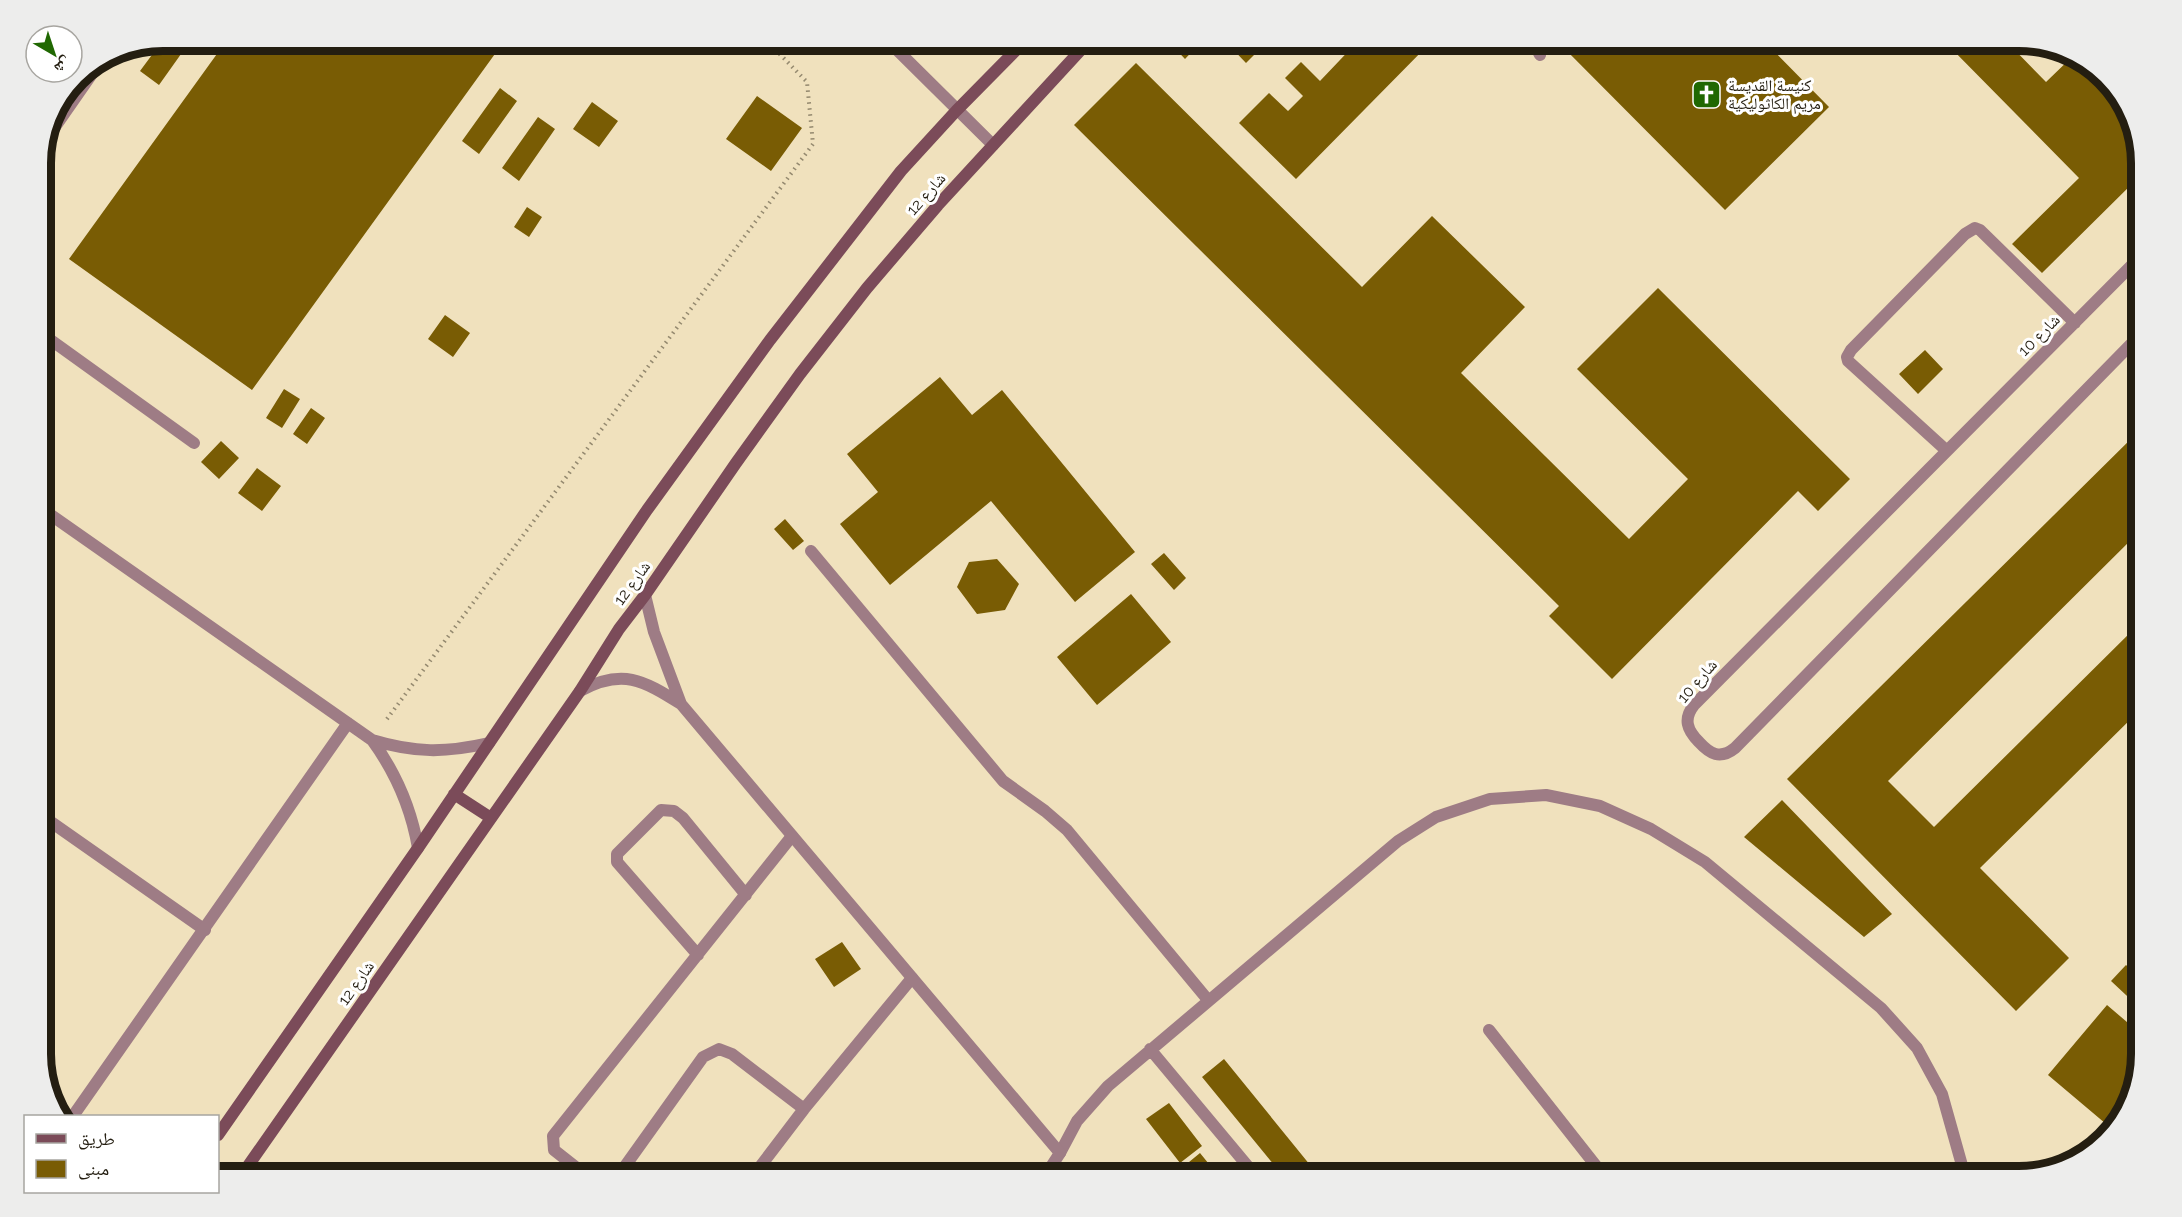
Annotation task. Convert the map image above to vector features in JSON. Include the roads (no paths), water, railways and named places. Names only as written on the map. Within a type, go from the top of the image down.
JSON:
[{"type":"street","points":[[898,51],[993,145]]},
{"type":"street","name":"شارع 12","points":[[219,1134],[418,848],[647,510],[756,359],[901,171],[1015,51]]},
{"type":"street","name":"شارع 12","points":[[248,1166],[580,691],[735,463],[800,374],[867,288],[938,205],[1080,51]]},
{"type":"street","points":[[1538,51],[1540,55]]},
{"type":"street","points":[[58,122],[89,79]]},
{"type":"street","points":[[1947,451],[1847,357],[1851,350],[1957,242],[1970,230],[1980,230],[2075,323]]},
{"type":"street","name":"شارع 10","points":[[2131,266],[1694,705],[1687,718],[1689,732],[1712,754],[1720,756],[1728,754],[1735,748],[2131,344]]},
{"type":"street","points":[[51,340],[194,443]]},
{"type":"street","points":[[51,515],[372,740],[387,760],[398,781],[414,825],[418,848]]},
{"type":"street","points":[[811,551],[1003,781],[1046,811],[1066,830],[1208,1000]]},
{"type":"street","points":[[645,595],[654,632],[681,704]]},
{"type":"street","points":[[580,691],[599,681],[639,681],[681,704],[1060,1153]]},
{"type":"street","points":[[74,1115],[348,723]]},
{"type":"street","points":[[372,740],[420,751],[443,751],[489,743]]},
{"type":"street","points":[[454,794],[491,818]]},
{"type":"street","points":[[1052,1166],[1077,1121],[1092,1102],[1150,1049],[1398,841],[1436,817],[1490,799],[1546,795],[1600,806],[1651,829],[1705,862],[1881,1008],[1917,1048],[1942,1094],[1962,1166]]},
{"type":"street","points":[[698,955],[617,862],[617,854],[661,810],[674,811],[683,818],[746,895]]},
{"type":"street","points":[[51,822],[204,930]]},
{"type":"street","points":[[574,1166],[554,1150],[553,1136],[792,836]]},
{"type":"street","points":[[761,1166],[804,1109],[912,978]]},
{"type":"street","points":[[1489,1030],[1596,1166]]},
{"type":"street","points":[[625,1166],[703,1057],[719,1049],[732,1054],[804,1109]]},
{"type":"street","points":[[1150,1049],[1246,1166]]},
{"type":"place","name":"كنيسة القديسة مريم الكاثوليكية","points":[[1707,94]]}]
